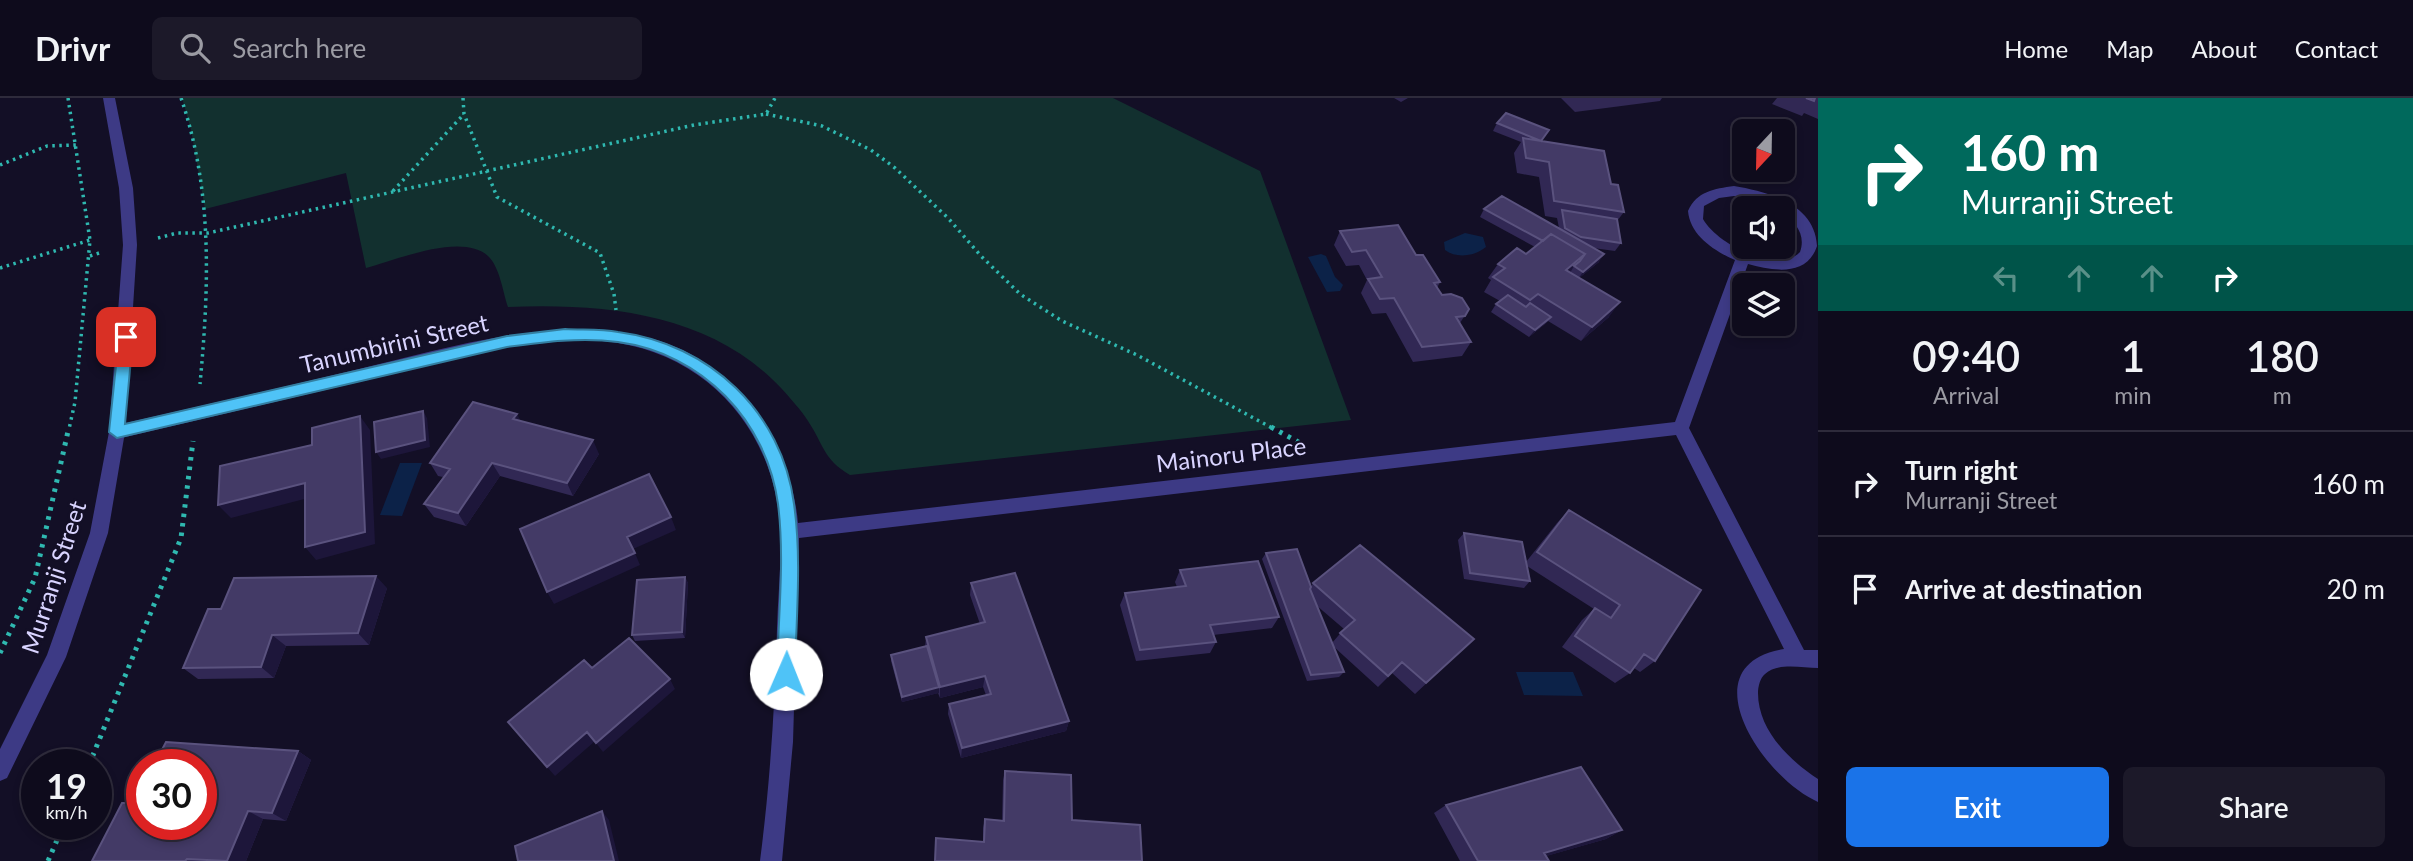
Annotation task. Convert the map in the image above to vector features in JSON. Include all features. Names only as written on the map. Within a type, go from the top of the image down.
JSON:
[{"type":"street","name":"Murranji Street","points":[[0,771],[56,657],[99,533],[117,432],[122,391],[130,245],[126,188],[109,98]]},
{"type":"street","points":[[1734,191],[1773,201],[1790,210],[1813,234],[1815,246],[1811,256],[1800,262],[1783,265],[1743,258],[1709,238],[1698,225],[1694,214],[1696,204],[1704,196],[1734,191]]},
{"type":"street","points":[[1743,259],[1681,428],[1797,655]]},
{"type":"street","name":"Tanumbirini Street","points":[[117,432],[507,341],[565,334],[620,337],[668,350],[712,373],[746,406],[771,449],[786,502],[786,700],[771,861]]},
{"type":"street","name":"Mainoru Place","points":[[788,532],[1681,428]]},
{"type":"street","points":[[1818,659],[1797,655],[1773,658],[1755,670],[1747,688],[1747,710],[1759,736],[1779,763],[1818,791]]},
{"type":"path","points":[[0,653],[35,578],[75,402],[90,240],[68,98]]},
{"type":"path","points":[[463,98],[464,114],[497,197],[600,253],[614,294],[620,337]]},
{"type":"path","points":[[766,114],[775,98]]},
{"type":"path","points":[[392,192],[464,114]]},
{"type":"path","points":[[90,256],[177,233],[208,233],[694,125],[766,114],[822,126],[871,150],[930,201],[1020,294],[1062,321],[1137,355],[1343,468]]},
{"type":"path","points":[[0,165],[34,149],[60,142],[77,145]]},
{"type":"path","points":[[0,268],[90,240]]},
{"type":"path","points":[[48,861],[57,840]]},
{"type":"green space","points":[[182,98],[1113,98],[1260,171],[1351,420],[850,475],[829,457],[805,417],[781,388],[753,363],[722,343],[689,328],[618,311],[581,307],[508,307],[501,280],[492,261],[477,249],[446,247],[428,250],[366,268],[346,173],[205,209],[191,130]]},
{"type":"water","points":[[1465,233],[1483,237],[1486,247],[1477,253],[1466,255],[1455,255],[1445,250],[1444,242]]},
{"type":"water","points":[[1321,254],[1326,256],[1335,277],[1343,285],[1340,291],[1327,292],[1308,257]]},
{"type":"water","points":[[400,463],[422,463],[402,516],[380,515]]},
{"type":"water","points":[[1516,672],[1573,672],[1583,696],[1524,695]]},
{"type":"building","points":[[1506,113],[1549,130],[1541,141],[1497,123]]},
{"type":"building","points":[[1523,138],[1604,151],[1611,184],[1618,185],[1624,212],[1554,201],[1549,162],[1526,158]]},
{"type":"building","points":[[1502,196],[1604,254],[1583,272],[1574,266],[1585,254],[1551,234],[1543,241],[1484,209]]},
{"type":"building","points":[[1562,210],[1617,219],[1621,243],[1581,237],[1565,228]]},
{"type":"building","points":[[1398,225],[1416,255],[1423,255],[1440,282],[1434,283],[1442,295],[1451,294],[1462,298],[1469,309],[1465,316],[1456,317],[1471,342],[1422,347],[1394,298],[1380,299],[1368,279],[1382,277],[1366,250],[1352,252],[1340,231]]},
{"type":"building","points":[[1551,234],[1585,254],[1566,270],[1620,302],[1592,327],[1538,294],[1530,300],[1493,277],[1505,268],[1498,264],[1517,248],[1526,254]]},
{"type":"building","points":[[1508,295],[1526,307],[1530,303],[1551,317],[1535,330],[1496,304]]},
{"type":"building","points":[[473,402],[517,414],[513,419],[593,440],[567,483],[492,463],[458,513],[424,504],[450,469],[430,463]]},
{"type":"building","points":[[423,411],[425,440],[376,452],[374,422]]},
{"type":"building","points":[[360,416],[365,532],[305,547],[305,483],[218,505],[220,466],[312,445],[312,428]]},
{"type":"building","points":[[649,474],[671,517],[627,537],[635,553],[547,592],[520,529]]},
{"type":"building","points":[[1569,510],[1701,590],[1655,661],[1644,654],[1630,673],[1575,636],[1595,608],[1611,618],[1620,605],[1537,552]]},
{"type":"building","points":[[1464,533],[1522,542],[1530,581],[1470,573]]},
{"type":"building","points":[[1360,545],[1474,639],[1426,683],[1402,662],[1388,676],[1340,633],[1355,620],[1313,583]]},
{"type":"building","points":[[1297,549],[1310,589],[1344,672],[1311,675],[1266,553]]},
{"type":"building","points":[[1258,561],[1279,617],[1210,625],[1216,642],[1140,650],[1125,593],[1186,586],[1180,570]]},
{"type":"building","points":[[1015,573],[1069,721],[962,748],[949,704],[991,694],[985,676],[940,687],[926,637],[985,622],[971,583]]},
{"type":"building","points":[[376,576],[358,633],[272,635],[261,667],[183,668],[208,609],[221,609],[234,578]]},
{"type":"building","points":[[685,577],[682,632],[632,635],[637,580]]},
{"type":"building","points":[[629,638],[670,679],[596,743],[587,732],[547,767],[508,722],[584,660],[592,668]]},
{"type":"building","points":[[927,646],[939,687],[902,697],[891,655]]},
{"type":"building","points":[[166,742],[298,751],[272,813],[248,811],[227,861],[92,861],[103,840],[112,840],[112,822],[122,803],[126,803],[126,840],[217,840],[217,749],[162,749]]},
{"type":"building","points":[[1581,767],[1622,830],[1544,853],[1549,861],[1478,861],[1446,805]]},
{"type":"building","points":[[1005,771],[1071,775],[1072,820],[1140,825],[1142,861],[935,861],[936,838],[984,842],[985,819],[1004,821]]},
{"type":"building","points":[[602,811],[614,861],[518,861],[515,846]]},
{"type":"route","points":[[126,337],[117,432],[507,341],[565,334],[593,335],[620,337],[668,350],[712,373],[746,406],[771,449],[786,502],[788,532],[786,674]]}]
